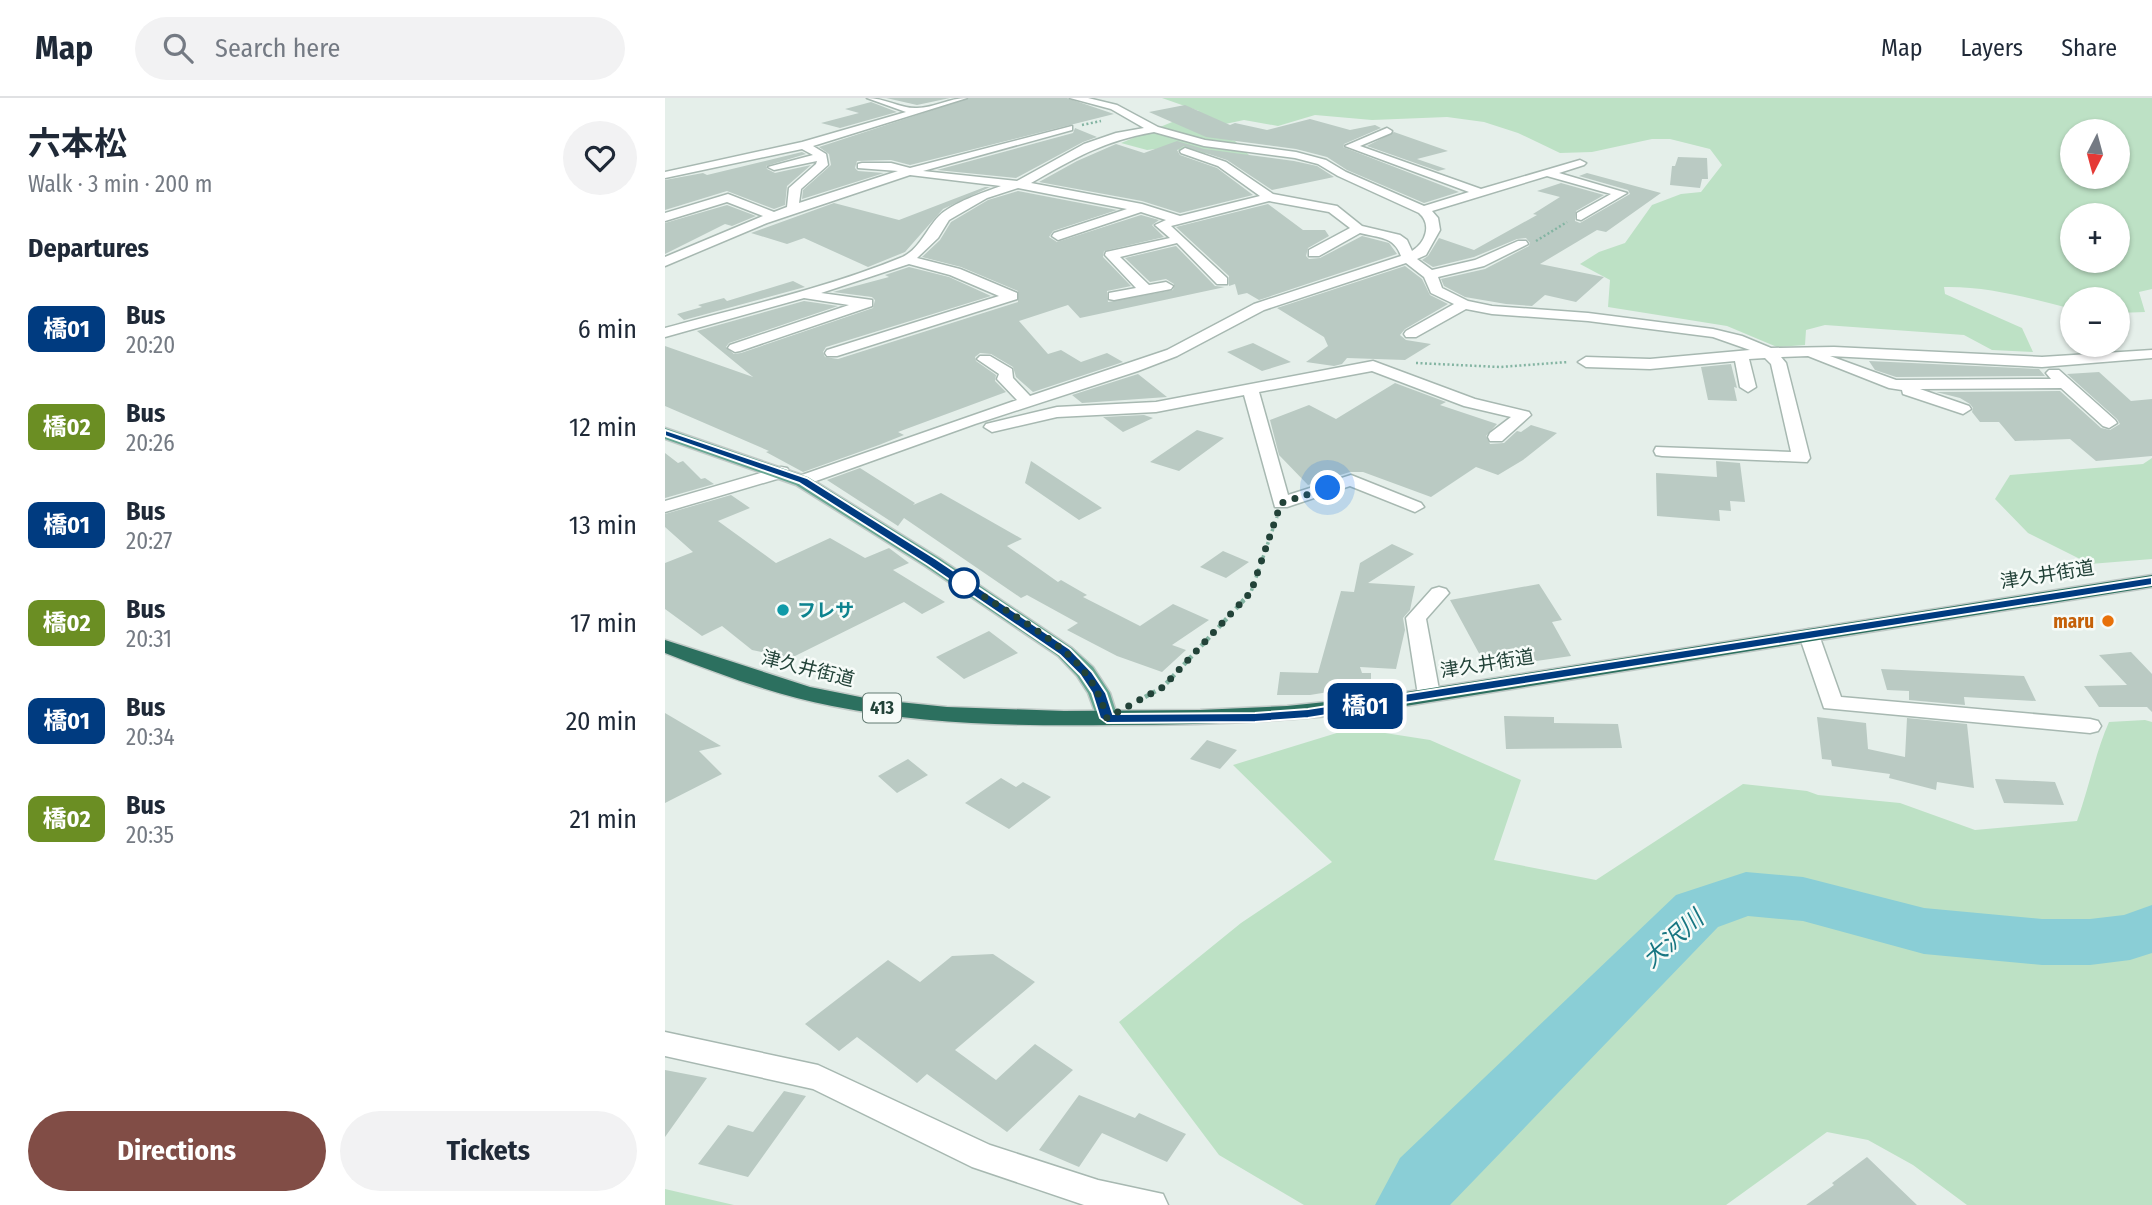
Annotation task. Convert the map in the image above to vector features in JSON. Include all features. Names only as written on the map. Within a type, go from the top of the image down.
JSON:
[{"type":"highway","name":"津久井街道","points":[[665,646],[780,687],[867,706],[951,716],[1255,717],[1308,714],[2152,581]]},
{"type":"main road","points":[[665,433],[803,481],[932,562],[1065,652],[1092,683],[1107,718]]},
{"type":"street","points":[[872,98],[914,111]]},
{"type":"street","points":[[665,175],[804,145],[961,98]]},
{"type":"street","points":[[803,481],[969,421],[1156,360],[1280,299],[1408,258],[1420,252],[1434,230],[1432,218],[1401,198],[1311,158],[1228,148],[1154,129],[1114,107],[1075,98]]},
{"type":"street","points":[[665,262],[793,207],[907,171],[1067,128]]},
{"type":"street","points":[[665,333],[803,294],[908,260],[934,235],[944,218],[983,196],[1017,184],[1089,146],[1120,135],[1154,129]]},
{"type":"street","points":[[1387,131],[1350,146],[1479,192]]},
{"type":"street","points":[[804,145],[822,156]]},
{"type":"street","points":[[1185,151],[1222,164],[1269,197]]},
{"type":"street","points":[[774,167],[822,156]]},
{"type":"street","points":[[793,207],[795,188],[823,165],[822,156]]},
{"type":"street","points":[[1423,211],[1580,163]]},
{"type":"street","points":[[1202,174],[1222,164]]},
{"type":"street","points":[[862,166],[891,166],[907,171],[1017,184],[1142,208],[1176,219]]},
{"type":"street","points":[[1547,173],[1621,193],[1581,216]]},
{"type":"street","points":[[1221,281],[1161,225],[1269,197],[1332,209],[1358,229],[1396,238],[1403,243],[1408,258],[1430,275],[1436,290],[1464,304],[1507,312],[1588,317],[1685,328],[1737,339],[1769,353],[1778,363],[1801,458],[1662,451]]},
{"type":"street","points":[[665,217],[728,198],[772,215]]},
{"type":"street","points":[[1058,236],[1142,208]]},
{"type":"street","points":[[1314,253],[1358,229]]},
{"type":"street","points":[[1146,290],[1111,255],[1180,240]]},
{"type":"street","points":[[1430,275],[1479,263],[1522,244]]},
{"type":"street","points":[[832,353],[1012,296],[955,272],[908,260]]},
{"type":"street","points":[[1114,296],[1166,286]]},
{"type":"street","points":[[735,348],[867,303],[803,294]]},
{"type":"street","points":[[1411,334],[1464,304]]},
{"type":"street","points":[[1806,352],[1963,409]]},
{"type":"street","points":[[1586,362],[1650,364],[1806,352],[2042,362],[2152,354]]},
{"type":"street","points":[[1741,356],[1748,387]]},
{"type":"street","points":[[985,359],[1007,372],[1005,379],[1028,403]]},
{"type":"street","points":[[2042,362],[2109,423]]},
{"type":"street","points":[[969,421],[981,426],[999,426],[1056,412],[1156,407],[1373,366],[1471,403],[1523,415],[1496,437]]},
{"type":"street","points":[[1894,386],[2065,383]]},
{"type":"street","points":[[1251,390],[1281,503],[1351,480],[1415,507]]},
{"type":"street","points":[[665,507],[781,472]]},
{"type":"street","points":[[1429,695],[1416,618],[1439,593]]},
{"type":"street","points":[[1809,635],[1832,704],[2090,726]]},
{"type":"street","points":[[665,1044],[818,1078],[983,1157],[1098,1195],[1151,1205]]},
{"type":"path","points":[[1522,244],[1542,241],[1581,216]]},
{"type":"path","points":[[1373,366],[1426,362],[1493,367],[1545,361],[1586,362]]},
{"type":"path","points":[[1107,718],[1163,687],[1251,592],[1281,503]]},
{"type":"green space","points":[[1162,98],[2152,98],[2152,289],[2139,292],[2145,312],[2130,313],[2130,287],[2060,287],[2060,306],[1992,291],[1944,287],[1945,294],[2022,328],[2033,352],[1992,350],[1964,335],[1825,325],[1806,330],[1805,345],[1777,347],[1727,326],[1608,307],[1610,280],[1580,264],[1599,252],[1625,243],[1652,205],[1681,194],[1701,192],[1722,165],[1710,149],[1670,139],[1652,139],[1592,152],[1560,153],[1518,133],[1484,122],[1447,117],[1372,120],[1315,115],[1278,126],[1244,120],[1197,130],[1235,141],[1249,155],[1242,158],[1164,148],[1147,150],[1121,143],[1199,111]]},
{"type":"green space","points":[[2152,458],[2152,559],[2090,564],[2028,533],[1995,499],[2010,475],[2143,464]]},
{"type":"green space","points":[[2109,722],[2152,722],[2152,1205],[1967,1205],[1913,1165],[1868,1140],[1827,1132],[1726,1205],[1304,1205],[1219,1155],[1119,1022],[1241,923],[1332,862],[1233,765],[1353,728],[1430,740],[1521,780],[1494,860],[1596,880],[1743,784],[1900,803],[1975,830],[2077,821]]},
{"type":"green space","points":[[665,1189],[734,1205],[665,1205]]},
{"type":"building","points":[[886,98],[950,98],[917,105]]},
{"type":"building","points":[[969,98],[1067,98],[1114,114],[910,165],[891,160],[857,161],[855,168],[858,171],[884,173],[802,199],[803,190],[831,165],[829,154],[819,147]]},
{"type":"building","points":[[871,102],[897,112],[840,128],[821,123],[859,113],[845,109]]},
{"type":"building","points":[[1185,105],[1230,125],[1235,123],[1267,130],[1310,119],[1350,130],[1375,125],[1381,128],[1344,144],[1343,147],[1459,192],[1424,203],[1347,170],[1327,157],[1296,149],[1206,137],[1149,112]]},
{"type":"building","points":[[1075,128],[1097,137],[1016,178],[937,170],[1073,133]]},
{"type":"building","points":[[1394,132],[1448,151],[1417,159],[1446,169],[1438,171],[1367,146]]},
{"type":"building","points":[[1177,141],[1204,149],[1317,166],[1334,177],[1272,190],[1227,160],[1184,146],[1177,150],[1180,155],[1217,168],[1253,195],[1180,213],[1142,201],[1039,182],[1116,144],[1144,153]]},
{"type":"building","points":[[802,152],[806,154],[766,166],[775,173],[811,165],[787,186],[785,205],[774,209],[727,191],[665,210],[665,180],[703,173],[707,175]]},
{"type":"building","points":[[1678,157],[1707,158],[1708,179],[1702,179],[1700,188],[1670,185],[1672,166],[1675,166]]},
{"type":"building","points":[[1587,173],[1661,193],[1606,232],[1597,230],[1540,264],[1604,277],[1576,302],[1545,295],[1532,306],[1506,304],[1465,297],[1444,286],[1441,279],[1485,269],[1529,246],[1526,238],[1517,239],[1474,257],[1433,267],[1422,260],[1428,256],[1439,238],[1474,250],[1537,215],[1533,214],[1560,197],[1537,191],[1561,183],[1604,195],[1576,211],[1575,221],[1580,223],[1630,194],[1628,190],[1579,176]]},
{"type":"building","points":[[990,187],[943,209],[905,252],[868,267],[804,238],[787,244],[751,233],[834,203],[899,220]]},
{"type":"building","points":[[1018,191],[1117,210],[1053,231],[1049,237],[1057,242],[1141,215],[1159,220],[1152,225],[1164,237],[1104,251],[1103,257],[1131,286],[1107,291],[1108,302],[1173,290],[1174,284],[1166,279],[1150,282],[1125,258],[1176,246],[1215,286],[1225,287],[1080,318],[1068,305],[1019,321],[1048,354],[1061,350],[1081,362],[1107,353],[1123,362],[1033,392],[1016,377],[1013,367],[991,354],[980,353],[975,357],[976,361],[996,375],[995,381],[1006,392],[898,432],[904,435],[879,445],[803,472],[766,452],[769,451],[665,406],[665,346],[753,377],[697,331],[804,301],[838,306],[729,343],[726,347],[734,354],[741,353],[873,308],[875,300],[872,297],[833,292],[889,277],[885,275],[909,267],[949,277],[991,296],[826,347],[823,352],[825,357],[838,359],[1018,302],[1018,291],[961,267],[922,257],[940,240],[951,222],[988,200]]},
{"type":"building","points":[[1268,204],[1303,230],[1325,230],[1329,236],[1308,248],[1306,256],[1309,259],[1320,258],[1362,236],[1389,243],[1397,254],[1259,300],[1247,293],[1238,295],[1235,284],[1229,286],[1229,276],[1176,227]]},
{"type":"building","points":[[727,205],[756,216],[732,226],[725,224],[665,254],[665,223]]},
{"type":"building","points":[[1405,266],[1422,279],[1430,295],[1448,304],[1405,329],[1400,335],[1406,340],[1431,344],[1405,360],[1347,358],[1342,364],[1334,366],[1306,362],[1328,346],[1324,337],[1277,308]]},
{"type":"building","points":[[793,281],[805,287],[684,320],[677,314],[702,307],[698,305],[724,298],[727,301]]},
{"type":"building","points":[[1253,343],[1291,362],[1262,371],[1227,352]]},
{"type":"building","points":[[1869,361],[2039,369],[2045,376],[1896,377],[1875,370]]},
{"type":"building","points":[[1731,364],[1737,401],[1708,400],[1701,367]]},
{"type":"building","points":[[2099,372],[2131,401],[2152,399],[2152,456],[2096,461],[2070,439],[2015,441],[1999,422],[1980,422],[1972,412],[1970,404],[1960,398],[1936,392],[2060,391],[2101,428],[2110,430],[2120,424],[2117,419],[2067,374]]},
{"type":"building","points":[[1138,374],[1167,397],[1082,403],[1072,395]]},
{"type":"building","points":[[1395,383],[1446,402],[1440,405],[1497,424],[1486,436],[1490,444],[1504,443],[1517,431],[1521,432],[1531,425],[1557,433],[1523,460],[1498,475],[1476,467],[1431,497],[1363,472],[1350,472],[1308,485],[1279,455],[1270,420],[1309,405],[1336,419]]},
{"type":"building","points":[[1144,415],[1153,418],[1123,432],[1103,417]]},
{"type":"building","points":[[1197,430],[1224,438],[1179,471],[1150,462]]},
{"type":"building","points":[[665,453],[678,463],[683,461],[701,479],[705,478],[714,484],[665,498]]},
{"type":"building","points":[[1031,461],[1102,508],[1079,520],[1025,483]]},
{"type":"building","points":[[1716,461],[1740,463],[1745,502],[1730,501],[1731,511],[1719,510],[1720,521],[1657,516],[1656,473],[1717,477]]},
{"type":"building","points":[[860,468],[915,503],[913,505],[941,493],[1022,539],[1007,546],[1058,582],[1061,580],[1087,595],[1083,597],[1140,626],[1173,604],[1209,620],[1172,645],[1186,650],[1162,672],[1117,656],[1067,630],[1078,623],[1027,595],[1021,598],[904,518],[898,526],[827,480]]},
{"type":"building","points":[[731,495],[750,508],[718,521],[776,563],[830,538],[865,558],[889,548],[909,563],[893,570],[945,602],[922,614],[904,602],[791,658],[752,650],[722,626],[702,636],[665,609],[665,563],[693,552],[665,527],[665,514]]},
{"type":"building","points":[[1392,544],[1414,554],[1368,583],[1415,586],[1410,610],[1403,618],[1405,630],[1396,669],[1360,667],[1362,673],[1371,673],[1371,685],[1310,695],[1277,695],[1280,672],[1318,673],[1341,591],[1354,592],[1360,563]]},
{"type":"building","points":[[1223,551],[1249,562],[1226,578],[1200,567]]},
{"type":"building","points":[[1539,584],[1562,620],[1552,622],[1571,656],[1487,668],[1450,600]]},
{"type":"building","points":[[989,631],[1018,653],[964,679],[936,657]]},
{"type":"building","points":[[2131,652],[2152,674],[2152,712],[2147,707],[2099,707],[2084,686],[2127,685],[2099,655]]},
{"type":"building","points":[[1881,669],[2024,676],[2036,701],[1964,697],[1965,705],[1909,700],[1909,691],[1887,690]]},
{"type":"building","points":[[665,713],[721,746],[699,751],[722,774],[665,803]]},
{"type":"building","points":[[1504,716],[1554,717],[1554,723],[1618,724],[1622,748],[1506,749]]},
{"type":"building","points":[[1817,717],[1866,723],[1868,749],[1905,757],[1907,718],[1967,724],[1974,788],[1937,782],[1936,790],[1889,778],[1890,774],[1832,766],[1831,760],[1822,759]]},
{"type":"building","points":[[1207,740],[1237,750],[1220,769],[1190,759]]},
{"type":"building","points":[[908,759],[928,775],[897,793],[878,776]]},
{"type":"building","points":[[1001,778],[1016,787],[1023,782],[1051,797],[1009,829],[965,803]]},
{"type":"building","points":[[1995,779],[2055,782],[2064,805],[2004,803]]},
{"type":"building","points":[[993,954],[1035,982],[955,1050],[996,1080],[1035,1044],[1073,1070],[1007,1132],[927,1074],[917,1083],[857,1037],[839,1051],[805,1024],[888,960],[920,982],[952,956]]},
{"type":"building","points":[[665,1070],[707,1078],[665,1137]]},
{"type":"building","points":[[784,1091],[806,1096],[748,1177],[698,1164],[728,1125],[753,1132]]},
{"type":"building","points":[[1079,1095],[1135,1118],[1139,1113],[1186,1134],[1167,1162],[1102,1133],[1079,1167],[1039,1150]]},
{"type":"building","points":[[1867,1157],[1917,1205],[1806,1205],[1834,1185],[1832,1183]]},
{"type":"waterway","name":"大沢川","points":[[1411,1205],[1425,1181],[1697,911],[1746,894],[1803,899],[1924,931],[2042,942],[2090,942],[2130,937],[2152,928]]},
{"type":"bus line","name":"橋01","points":[[665,433],[803,481],[932,562],[1065,652],[1085,672],[1099,693],[1107,718],[1308,714],[2152,581]]},
{"type":"place","name":"フレサ","points":[[783,610]]},
{"type":"place","name":"maru","points":[[2108,621]]},
{"type":"route","points":[[964,583],[1065,652],[1085,672],[1099,693],[1107,718],[1163,687],[1251,592],[1281,503],[1328,488]]}]
